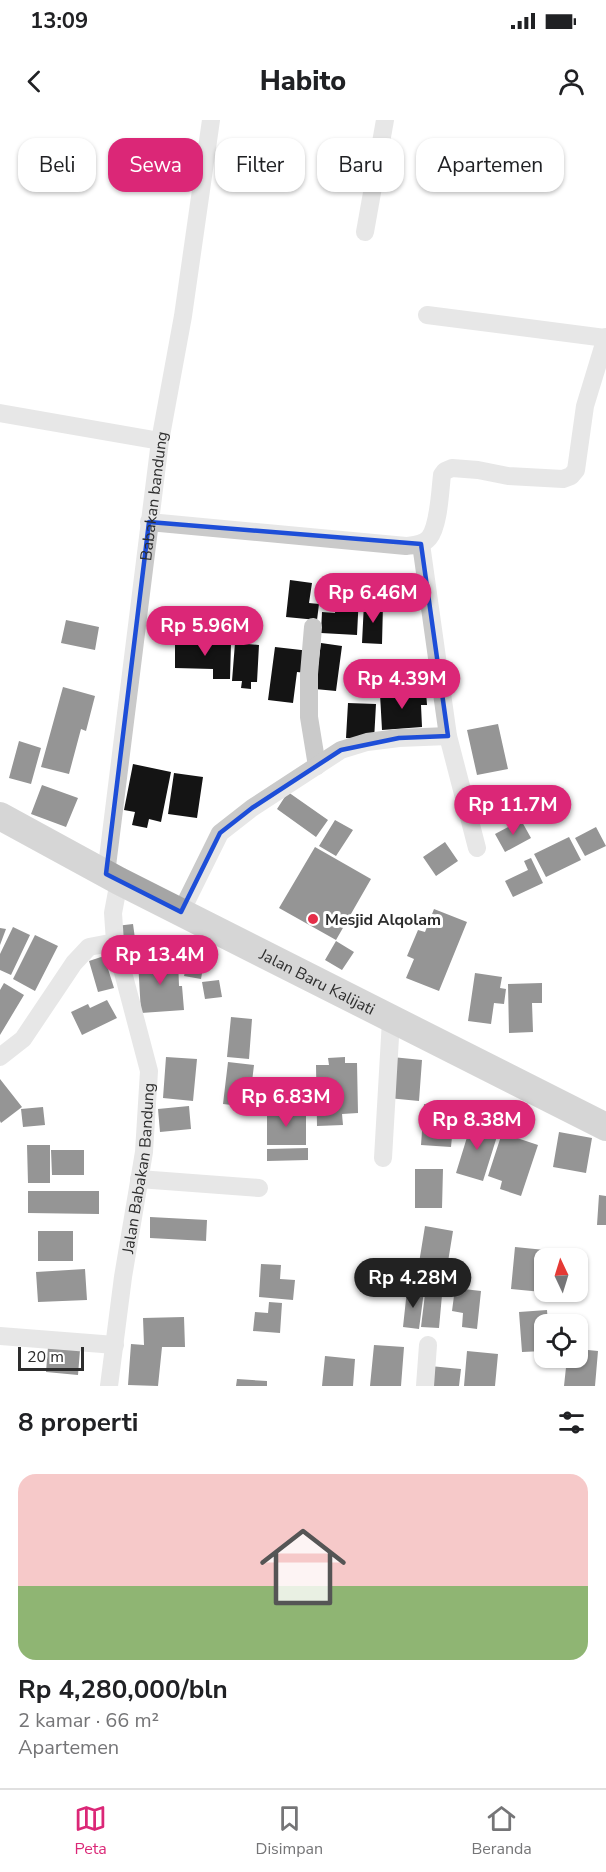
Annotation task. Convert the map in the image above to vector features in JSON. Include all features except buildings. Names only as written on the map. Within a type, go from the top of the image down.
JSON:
[{"type":"main road","name":"Jalan Baru Kalijati","points":[[0,816],[180,912],[606,1127]]},
{"type":"street","name":"Babakan bandung","points":[[113,877],[149,522],[160,441],[183,316],[211,120]]},
{"type":"street","points":[[364,232],[385,120]]},
{"type":"street","points":[[149,522],[406,546],[421,544],[428,539],[434,528],[442,476],[445,471],[453,468],[470,469],[508,476],[563,479],[571,476],[576,470],[585,406],[606,337],[427,315]]},
{"type":"street","points":[[0,413],[160,441]]},
{"type":"street","points":[[421,544],[448,736],[477,848]]},
{"type":"street","points":[[313,627],[309,674],[309,717],[317,766]]},
{"type":"street","points":[[180,912],[220,833],[252,808],[342,750],[367,742],[448,736]]},
{"type":"street","name":"Jalan Babakan Bandung","points":[[110,1386],[123,1278],[144,1152],[149,1071],[115,942],[113,877]]},
{"type":"street","points":[[0,1057],[23,1039],[74,963],[90,947],[115,942]]},
{"type":"street","points":[[383,1158],[391,1020]]},
{"type":"street","points":[[139,1179],[259,1188]]},
{"type":"street","points":[[0,1336],[115,1345]]},
{"type":"street","points":[[425,1386],[428,1345]]},
{"type":"highlighted area","points":[[149,522],[421,544],[448,736],[399,738],[341,750],[252,808],[220,833],[181,912],[106,874]]},
{"type":"place","name":"Mesjid Alqolam","points":[[313,919]]}]
